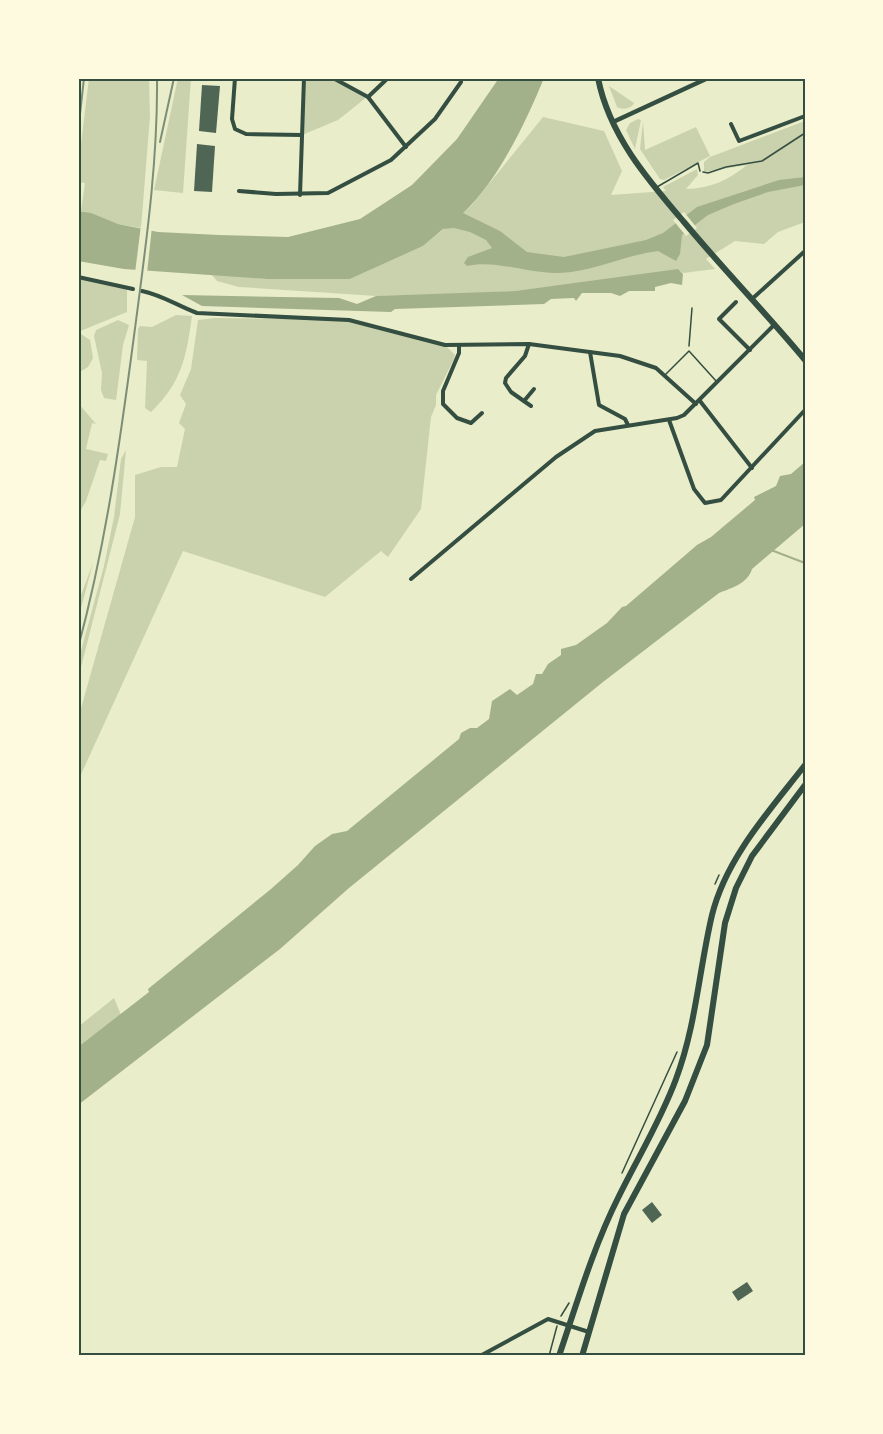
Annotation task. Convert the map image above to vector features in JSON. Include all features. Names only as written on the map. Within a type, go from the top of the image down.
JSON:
[{"type":"highway","points":[[598,78],[613,122],[632,156],[656,190],[805,360]]},
{"type":"highway","points":[[559,1356],[617,1199],[673,1088],[689,1044],[712,914],[724,881],[749,838],[805,765]]},
{"type":"highway","points":[[582,1356],[624,1214],[685,1101],[707,1045],[725,923],[736,888],[752,856],[805,785]]},
{"type":"street","points":[[235,78],[232,119],[235,129],[246,134],[302,135]]},
{"type":"street","points":[[300,195],[304,78]]},
{"type":"street","points":[[333,78],[368,97],[406,147]]},
{"type":"street","points":[[368,97],[388,78]]},
{"type":"street","points":[[613,122],[708,78]]},
{"type":"street","points":[[239,191],[300,195],[328,193],[391,160],[435,119],[461,82]]},
{"type":"street","points":[[731,124],[739,141],[805,116]]},
{"type":"street","points":[[751,299],[805,251]]},
{"type":"street","points":[[78,277],[133,289]]},
{"type":"street","points":[[142,291],[158,294],[177,306],[197,313],[349,320],[459,346],[529,344],[620,356],[656,368],[698,402],[752,468]]},
{"type":"street","points":[[736,302],[719,319],[750,350]]},
{"type":"street","points":[[411,579],[556,457],[595,431],[669,420],[684,414],[774,325]]},
{"type":"street","points":[[529,344],[525,356],[505,381],[507,387],[531,406]]},
{"type":"street","points":[[459,346],[443,391],[443,404],[457,418],[471,423],[482,413]]},
{"type":"street","points":[[590,352],[599,405],[625,419],[628,425]]},
{"type":"street","points":[[524,401],[534,389]]},
{"type":"street","points":[[669,420],[694,489],[705,503],[721,500],[805,410]]},
{"type":"street","points":[[480,1356],[538,1322],[548,1319],[590,1332]]},
{"type":"lane","points":[[656,190],[698,163],[700,171]]},
{"type":"lane","points":[[665,375],[688,351],[718,382]]},
{"type":"path","points":[[700,171],[708,173],[726,167],[762,162],[805,133]]},
{"type":"path","points":[[688,351],[692,308]]},
{"type":"path","points":[[713,890],[723,869]]},
{"type":"path","points":[[620,1180],[678,1051]]},
{"type":"path","points":[[559,1319],[572,1297]]},
{"type":"path","points":[[549,1356],[557,1325]]},
{"type":"shaded area","points":[[89,78],[149,78],[150,116],[141,228],[118,224],[81,211],[85,183],[78,182],[78,169]]},
{"type":"shaded area","points":[[178,78],[191,78],[183,193],[154,190]]},
{"type":"shaded area","points":[[304,78],[333,78],[367,97],[338,120],[302,135]]},
{"type":"shaded area","points":[[499,78],[544,78],[510,150],[488,185],[463,213],[500,231],[527,252],[564,257],[646,240],[663,233],[697,207],[779,180],[805,177],[805,185],[768,192],[708,215],[682,235],[680,254],[676,261],[658,251],[572,272],[547,273],[489,264],[467,266],[464,263],[468,257],[492,248],[486,240],[470,232],[454,228],[443,229],[423,246],[350,279],[267,279],[124,269],[78,261],[78,211],[91,213],[118,224],[158,232],[288,237],[360,219],[412,185],[457,139]]},
{"type":"shaded area","points":[[609,86],[634,103],[633,105],[627,108],[617,107]]},
{"type":"shaded area","points":[[543,117],[604,131],[622,171],[611,195],[666,191],[663,187],[697,169],[698,175],[686,189],[718,183],[747,165],[704,172],[704,162],[710,157],[805,121],[805,222],[778,232],[764,244],[735,241],[706,259],[715,269],[515,291],[460,295],[376,296],[239,287],[217,281],[211,274],[267,279],[350,279],[423,246],[471,206]]},
{"type":"shaded area","points":[[641,120],[635,149],[626,130],[630,123]]},
{"type":"shaded area","points":[[643,121],[645,150],[696,127],[710,156],[664,180],[660,179],[640,149]]},
{"type":"shaded area","points":[[678,269],[683,274],[682,285],[671,283],[655,287],[655,291],[629,291],[620,296],[611,293],[582,293],[576,301],[574,298],[551,299],[544,304],[395,309],[391,312],[202,306],[182,295],[339,298],[357,304],[376,296],[515,291]]},
{"type":"shaded area","points":[[78,277],[127,287],[127,312],[78,332]]},
{"type":"shaded area","points":[[176,315],[192,316],[185,357],[170,390],[151,412],[145,408],[147,361],[137,360],[138,329],[140,326],[152,327]]},
{"type":"shaded area","points":[[214,318],[349,320],[445,345],[455,355],[436,395],[436,405],[431,417],[421,509],[388,557],[381,551],[325,597],[183,551],[78,781],[78,719],[135,517],[135,475],[161,467],[177,467],[185,429],[179,423],[186,404],[180,395],[191,369],[198,320]]},
{"type":"shaded area","points":[[118,320],[129,325],[123,345],[116,400],[104,398],[101,390],[102,373],[94,336],[96,330]]},
{"type":"shaded area","points":[[81,334],[90,340],[93,358],[88,367],[78,373],[78,335]]},
{"type":"shaded area","points":[[78,403],[96,424],[92,423],[86,449],[108,454],[106,461],[100,460],[86,501],[78,515]]},
{"type":"shaded area","points":[[126,450],[120,514],[78,679],[78,662],[104,566],[114,517],[121,459]]},
{"type":"shaded area","points":[[805,462],[805,524],[752,569],[747,578],[719,593],[603,682],[349,888],[280,949],[78,1105],[78,1047],[149,992],[148,989],[271,889],[315,846],[332,834],[347,831],[459,739],[461,733],[470,728],[477,728],[489,719],[492,701],[510,689],[517,695],[533,684],[536,674],[542,674],[548,664],[561,655],[561,649],[576,645],[607,623],[622,607],[755,500],[754,497],[776,486],[780,476],[791,474]]},
{"type":"shaded area","points":[[93,563],[80,612],[78,620],[78,603]]},
{"type":"shaded area","points":[[114,998],[121,1015],[78,1047],[78,1027]]},
{"type":"pier","points":[[684,212],[697,228],[686,236],[673,220]]},
{"type":"pier","points":[[141,225],[152,227],[147,273],[135,273]]},
{"type":"building","points":[[202,85],[220,86],[216,133],[199,131]]},
{"type":"building","points":[[197,144],[215,146],[212,192],[194,191]]},
{"type":"building","points":[[652,1202],[662,1215],[652,1223],[642,1210]]},
{"type":"building","points":[[747,1282],[753,1291],[738,1301],[732,1292]]},
{"type":"waterway","points":[[771,550],[805,563]]},
{"type":"railway","points":[[78,132],[84,78]]},
{"type":"railway","points":[[78,648],[97,570],[123,415],[150,207],[157,78]]},
{"type":"railway","points":[[160,142],[174,78]]}]
